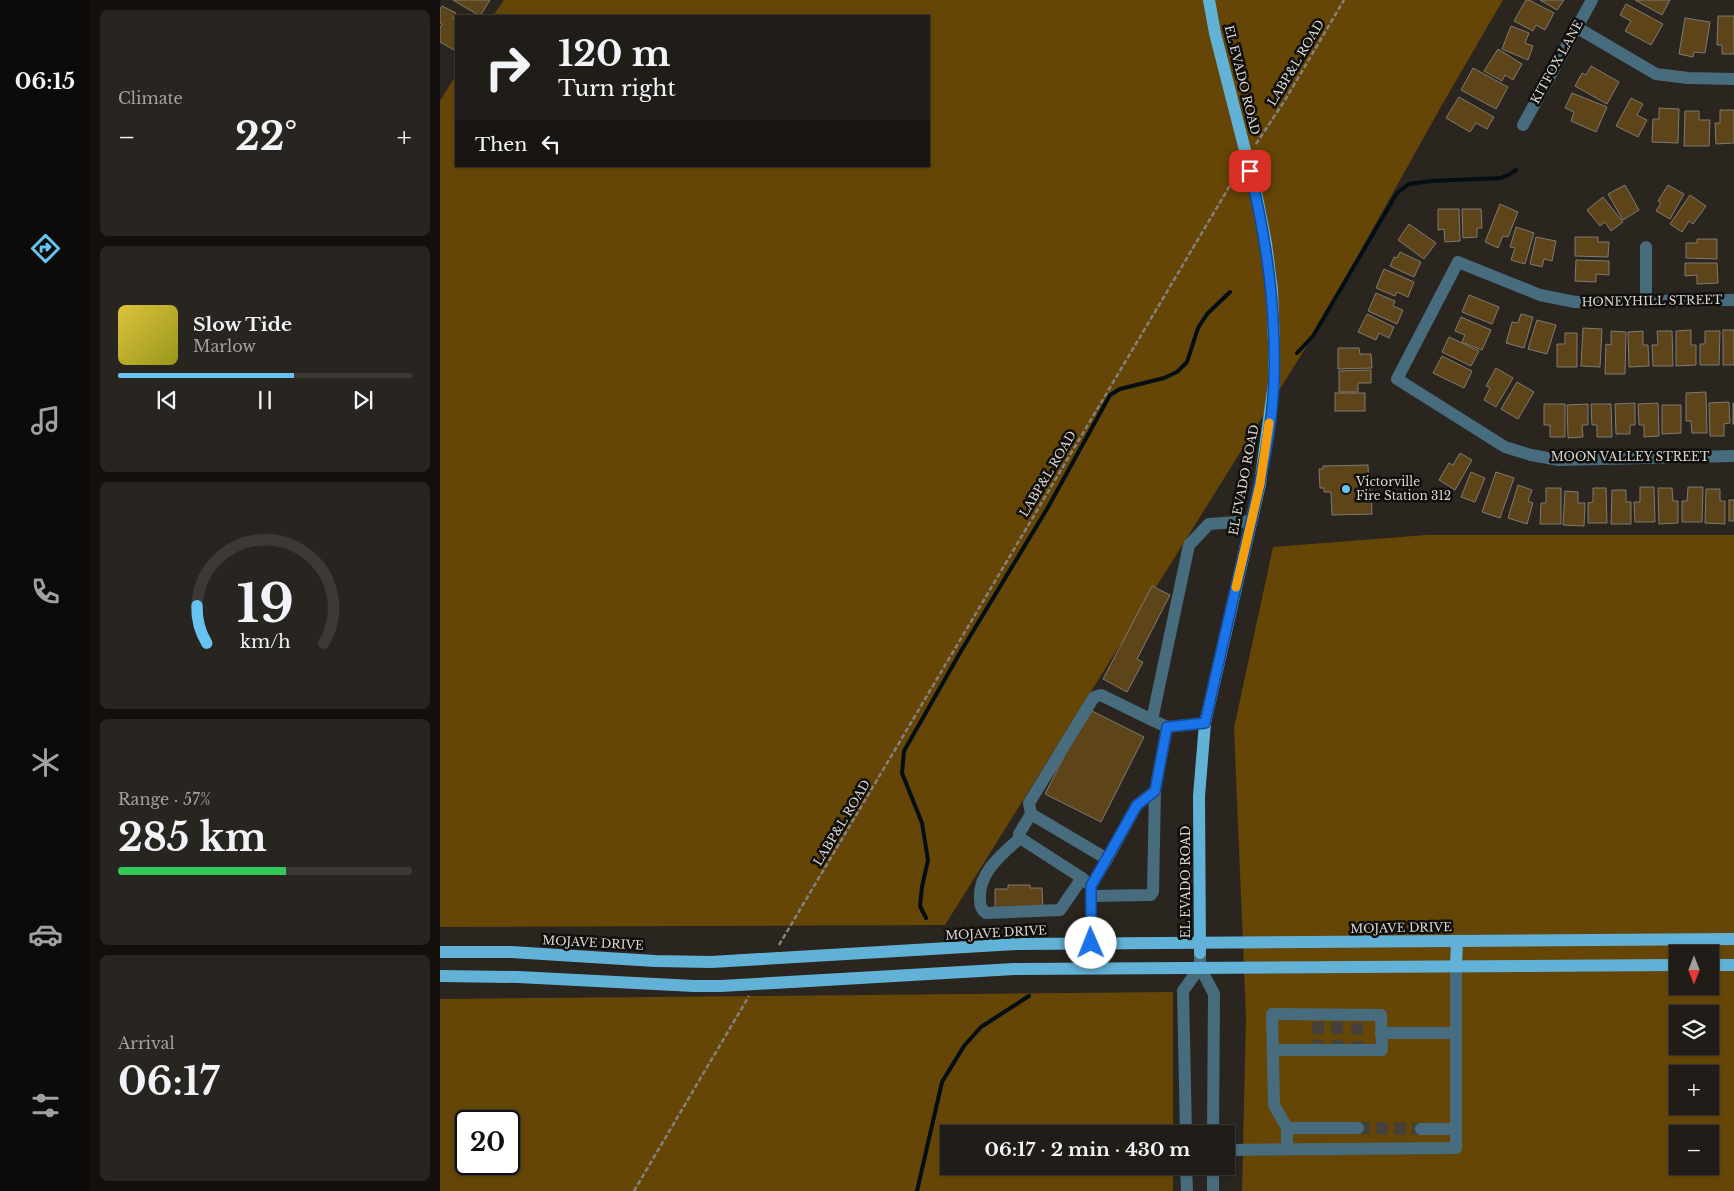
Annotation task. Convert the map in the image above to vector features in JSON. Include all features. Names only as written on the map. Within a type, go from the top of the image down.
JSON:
[{"type":"main road","name":"EL EVADO ROAD","points":[[1200,948],[1199,796],[1205,723],[1260,484],[1274,383],[1272,290],[1266,243],[1247,157],[1215,33],[1209,0]]},
{"type":"main road","name":"MOJAVE DRIVE","points":[[440,952],[511,952],[655,961],[711,962],[771,960],[1016,944],[1091,943],[1200,948],[1457,941],[1734,939]]},
{"type":"main road","points":[[1456,966],[1457,941]]},
{"type":"main road","points":[[440,976],[518,977],[694,986],[756,985],[1014,969],[1669,965]]},
{"type":"main road","points":[[1719,965],[1734,965]]},
{"type":"street","name":"KITFOX LANE","points":[[1523,124],[1592,0]]},
{"type":"street","points":[[1576,27],[1656,74],[1688,78],[1734,78]]},
{"type":"street","points":[[1646,247],[1646,301]]},
{"type":"street","name":"HONEYHILL STREET","points":[[1397,379],[1458,262],[1540,295],[1575,302],[1734,300]]},
{"type":"street","name":"MOON VALLEY STREET","points":[[1397,379],[1506,447],[1531,456],[1559,460],[1734,456]]},
{"type":"street","points":[[1152,720],[1189,545],[1209,524],[1251,522]]},
{"type":"street","points":[[1020,838],[1019,834],[1031,814],[1029,803],[1094,697],[1101,695],[1167,727],[1205,723]]},
{"type":"street","points":[[1020,838],[1088,887],[1151,895],[1153,892],[1155,791],[1167,727]]},
{"type":"street","points":[[1020,838],[998,856],[981,885],[980,905],[986,913],[1060,910],[1088,887],[1107,859],[1137,805],[1155,791]]},
{"type":"street","points":[[1031,814],[1107,859]]},
{"type":"street","points":[[1088,887],[1091,943]]},
{"type":"street","name":"EL EVADO ROAD","points":[[1200,948],[1200,968],[1214,994],[1214,1125]]},
{"type":"street","points":[[1235,1150],[1456,1148],[1456,966]]},
{"type":"street","points":[[1186,1125],[1183,991],[1200,968]]},
{"type":"street","points":[[1273,1050],[1318,1046],[1357,1046],[1382,1050],[1381,1015],[1357,1019],[1272,1014],[1274,1105],[1286,1128],[1287,1149]]},
{"type":"street","points":[[1382,1033],[1456,1034]]},
{"type":"street","points":[[1286,1128],[1358,1128]]},
{"type":"street","points":[[1421,1129],[1456,1129]]},
{"type":"street","points":[[1186,1175],[1187,1191]]},
{"type":"street","points":[[1214,1175],[1214,1191]]},
{"type":"path","name":"LABP&L ROAD","points":[[771,960],[1247,157],[1285,100],[1344,0]]},
{"type":"path","points":[[634,1191],[756,985]]},
{"type":"shaded area","points":[[504,0],[1503,0],[1443,103],[1313,336],[945,925],[440,927],[440,101],[455,77],[455,167],[930,167],[930,15],[494,15]]},
{"type":"shaded area","points":[[1426,535],[1734,535],[1734,1191],[1242,1191],[1246,1016],[1234,728],[1273,547]]},
{"type":"shaded area","points":[[1173,992],[1173,1125],[940,1125],[940,1175],[1173,1175],[1173,1191],[440,1191],[440,999]]},
{"type":"building","points":[[453,0],[490,0],[481,15]]},
{"type":"building","points":[[1526,0],[1554,13],[1545,30],[1536,25],[1533,31],[1514,21]]},
{"type":"building","points":[[1540,0],[1564,0],[1557,10]]},
{"type":"building","points":[[1635,0],[1670,0],[1662,15]]},
{"type":"building","points":[[1626,4],[1663,24],[1651,45],[1625,31],[1631,21],[1620,15]]},
{"type":"building","points":[[442,6],[456,13],[453,19],[455,20],[454,50],[440,42],[440,28],[442,24],[440,23],[440,9]]},
{"type":"building","points":[[1718,16],[1734,16],[1734,54],[1722,54],[1722,45],[1717,45]]},
{"type":"building","points":[[1685,18],[1710,22],[1705,53],[1694,52],[1693,57],[1679,54]]},
{"type":"building","points":[[1511,26],[1529,33],[1525,43],[1533,46],[1528,60],[1502,49]]},
{"type":"building","points":[[1498,49],[1522,64],[1513,80],[1505,75],[1502,81],[1484,71]]},
{"type":"building","points":[[1591,66],[1619,82],[1607,104],[1575,86],[1582,73],[1586,75]]},
{"type":"building","points":[[1473,68],[1508,87],[1496,109],[1461,90]]},
{"type":"building","points":[[1572,93],[1607,107],[1596,132],[1571,121],[1574,112],[1565,108]]},
{"type":"building","points":[[1459,97],[1494,117],[1487,129],[1476,123],[1470,132],[1446,118]]},
{"type":"building","points":[[1631,98],[1643,104],[1637,115],[1647,120],[1638,137],[1616,126]]},
{"type":"building","points":[[1659,108],[1679,109],[1678,143],[1652,142],[1653,119],[1659,119]]},
{"type":"building","points":[[1720,110],[1734,110],[1734,143],[1716,144],[1715,123],[1720,123]]},
{"type":"building","points":[[1685,111],[1699,111],[1699,120],[1710,120],[1709,146],[1684,146]]},
{"type":"building","points":[[1625,185],[1639,210],[1623,220],[1608,194]]},
{"type":"building","points":[[1668,185],[1684,194],[1670,219],[1656,211],[1661,203],[1658,201]]},
{"type":"building","points":[[1690,195],[1706,206],[1693,224],[1689,221],[1682,232],[1670,224]]},
{"type":"building","points":[[1603,197],[1623,222],[1611,231],[1605,222],[1600,226],[1587,210]]},
{"type":"building","points":[[1500,204],[1518,212],[1508,237],[1503,236],[1498,248],[1485,242]]},
{"type":"building","points":[[1438,209],[1459,209],[1460,241],[1445,242],[1444,229],[1438,230]]},
{"type":"building","points":[[1462,209],[1481,209],[1482,228],[1477,228],[1477,237],[1463,238]]},
{"type":"building","points":[[1409,224],[1436,243],[1424,259],[1398,240]]},
{"type":"building","points":[[1516,227],[1534,233],[1525,264],[1511,260],[1515,248],[1510,247]]},
{"type":"building","points":[[1536,237],[1556,241],[1552,261],[1544,259],[1542,267],[1530,264]]},
{"type":"building","points":[[1575,237],[1598,237],[1598,242],[1609,242],[1608,257],[1575,256]]},
{"type":"building","points":[[1697,239],[1717,239],[1717,259],[1686,258],[1686,243],[1697,243]]},
{"type":"building","points":[[1400,252],[1421,262],[1414,277],[1390,266],[1394,257],[1397,258]]},
{"type":"building","points":[[1576,260],[1609,261],[1609,275],[1596,274],[1596,282],[1575,281]]},
{"type":"building","points":[[1685,263],[1717,263],[1718,283],[1697,284],[1697,275],[1685,276]]},
{"type":"building","points":[[1384,269],[1414,282],[1408,297],[1397,292],[1395,296],[1376,288]]},
{"type":"building","points":[[1376,293],[1395,301],[1393,306],[1403,310],[1397,324],[1368,311]]},
{"type":"building","points":[[1469,295],[1499,307],[1492,324],[1462,312]]},
{"type":"building","points":[[1367,314],[1394,327],[1389,338],[1379,333],[1376,340],[1358,332]]},
{"type":"building","points":[[1521,314],[1533,317],[1524,348],[1506,343],[1512,322],[1518,323]]},
{"type":"building","points":[[1461,317],[1491,330],[1482,350],[1462,342],[1465,335],[1455,331]]},
{"type":"building","points":[[1537,320],[1556,325],[1547,354],[1528,349]]},
{"type":"building","points":[[1583,328],[1602,329],[1600,367],[1581,366]]},
{"type":"building","points":[[1691,330],[1691,345],[1696,345],[1696,365],[1676,366],[1676,331]]},
{"type":"building","points":[[1723,330],[1734,330],[1734,365],[1723,365]]},
{"type":"building","points":[[1611,331],[1626,332],[1625,374],[1605,374],[1606,344],[1611,345]]},
{"type":"building","points":[[1643,331],[1643,345],[1648,345],[1649,366],[1629,367],[1628,332]]},
{"type":"building","points":[[1657,331],[1672,331],[1673,366],[1653,366],[1652,345],[1658,345]]},
{"type":"building","points":[[1705,331],[1720,331],[1719,365],[1700,365],[1700,344],[1705,344]]},
{"type":"building","points":[[1565,333],[1577,333],[1577,367],[1557,367],[1557,344],[1565,344]]},
{"type":"building","points":[[1449,337],[1479,351],[1471,366],[1442,352]]},
{"type":"building","points":[[1338,348],[1359,348],[1360,354],[1371,354],[1372,368],[1338,369]]},
{"type":"building","points":[[1442,356],[1472,371],[1464,388],[1433,373]]},
{"type":"building","points":[[1496,368],[1513,378],[1496,407],[1484,400],[1490,388],[1486,386]]},
{"type":"building","points":[[1371,370],[1371,383],[1358,383],[1358,392],[1339,392],[1339,371]]},
{"type":"building","points":[[1517,382],[1534,392],[1518,419],[1501,409]]},
{"type":"building","points":[[1706,392],[1707,433],[1692,433],[1691,421],[1686,421],[1686,393]]},
{"type":"building","points":[[1335,393],[1365,393],[1365,411],[1335,411]]},
{"type":"building","points":[[1729,402],[1730,423],[1724,424],[1724,436],[1710,436],[1709,403]]},
{"type":"building","points":[[1635,403],[1635,425],[1630,425],[1630,434],[1616,434],[1615,404]]},
{"type":"building","points":[[1658,403],[1659,436],[1644,437],[1644,425],[1639,425],[1638,404]]},
{"type":"building","points":[[1734,403],[1734,424],[1733,424]]},
{"type":"building","points":[[1544,404],[1565,404],[1565,437],[1550,437],[1550,425],[1544,425]]},
{"type":"building","points":[[1588,404],[1588,425],[1582,425],[1583,437],[1568,438],[1567,405]]},
{"type":"building","points":[[1591,404],[1611,404],[1612,437],[1597,437],[1597,425],[1592,425]]},
{"type":"building","points":[[1662,405],[1681,405],[1681,433],[1662,434]]},
{"type":"building","points":[[1460,453],[1472,460],[1455,490],[1439,480],[1449,463],[1453,465]]},
{"type":"building","name":"Victorville Fire Station 312","points":[[1368,465],[1372,514],[1332,515],[1331,492],[1324,492],[1324,488],[1320,488],[1319,469],[1323,469],[1323,466]]},
{"type":"building","points":[[1471,472],[1485,478],[1475,502],[1461,497]]},
{"type":"building","points":[[1496,472],[1514,478],[1500,518],[1482,512]]},
{"type":"building","points":[[1518,485],[1532,490],[1528,501],[1533,503],[1527,524],[1508,518]]},
{"type":"building","points":[[1640,487],[1654,487],[1655,522],[1635,522],[1634,502],[1640,502]]},
{"type":"building","points":[[1688,487],[1703,487],[1702,522],[1682,522],[1682,501],[1687,501]]},
{"type":"building","points":[[1546,488],[1561,488],[1561,524],[1540,524],[1541,503],[1546,503]]},
{"type":"building","points":[[1593,488],[1606,488],[1607,523],[1588,523],[1588,503],[1593,502]]},
{"type":"building","points":[[1658,488],[1672,488],[1673,501],[1678,501],[1678,523],[1659,524]]},
{"type":"building","points":[[1706,489],[1720,489],[1720,501],[1725,501],[1725,524],[1705,523]]},
{"type":"building","points":[[1612,490],[1626,490],[1626,502],[1631,502],[1631,524],[1611,524]]},
{"type":"building","points":[[1565,491],[1578,492],[1578,503],[1585,503],[1584,526],[1563,525]]},
{"type":"building","points":[[1729,500],[1734,500],[1734,521],[1729,521]]},
{"type":"building","points":[[1152,586],[1170,595],[1137,659],[1143,662],[1127,692],[1103,679]]},
{"type":"building","points":[[1088,709],[1144,737],[1101,822],[1045,794]]},
{"type":"building","points":[[1008,885],[1030,885],[1030,888],[1042,888],[1043,908],[995,909],[995,889],[1008,889]]},
{"type":"waterway","points":[[1297,353],[1313,336],[1397,193],[1409,184],[1431,181],[1501,178],[1516,170]]},
{"type":"waterway","points":[[926,918],[920,906],[928,860],[922,823],[902,773],[904,751],[961,651],[1047,509],[1110,395],[1120,389],[1164,378],[1177,372],[1187,362],[1198,328],[1207,314],[1230,292]]},
{"type":"waterway","points":[[917,1191],[942,1082],[964,1046],[981,1027],[1029,996]]},
{"type":"tunnel","points":[[1318,1022],[1318,1043]]},
{"type":"tunnel","points":[[1337,1022],[1338,1044]]},
{"type":"tunnel","points":[[1357,1023],[1357,1044]]},
{"type":"tunnel","points":[[1358,1128],[1421,1129]]},
{"type":"slow traffic","points":[[1236,587],[1260,484],[1269,423]]},
{"type":"place","name":"Victorville Fire Station 312","points":[[1346,489]]},
{"type":"route","points":[[1091,943],[1091,886],[1137,805],[1155,791],[1167,727],[1205,723],[1260,484],[1274,383],[1274,344],[1272,290],[1266,243],[1250,171]]}]
